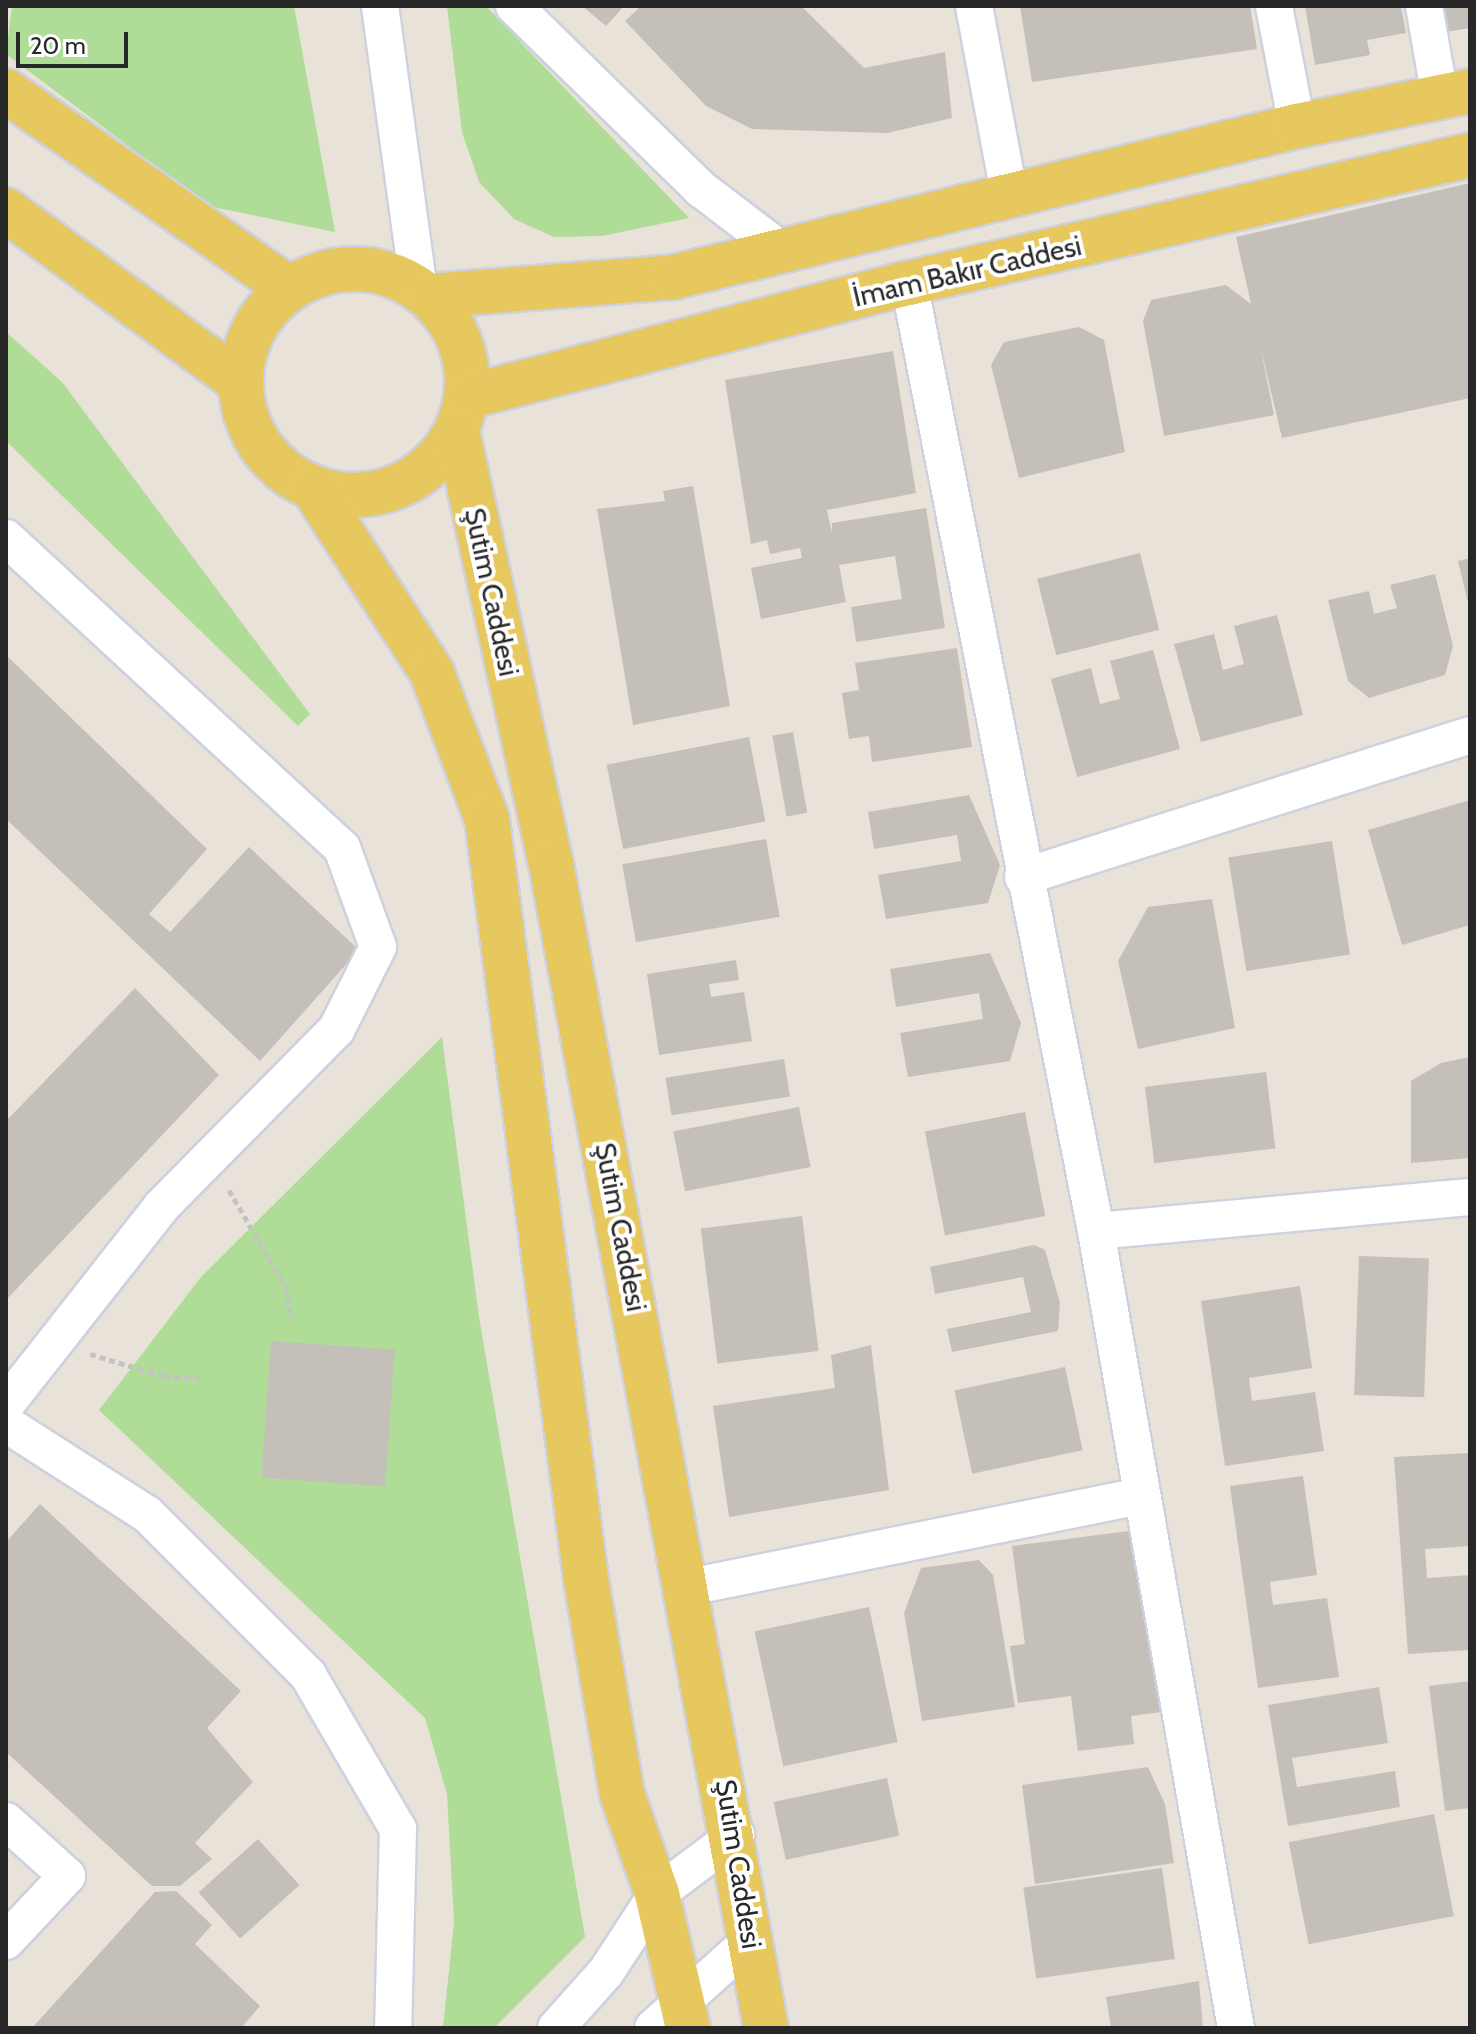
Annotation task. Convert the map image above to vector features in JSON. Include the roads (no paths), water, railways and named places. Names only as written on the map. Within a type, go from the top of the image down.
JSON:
[{"type":"main road","points":[[6,91],[288,288]]},
{"type":"main road","points":[[674,2018],[657,1894],[622,1794],[589,1594],[487,819],[432,673],[313,488],[260,447],[240,382],[245,346],[288,288],[354,268],[424,292],[674,277],[1009,193],[1297,126],[1455,94]]},
{"type":"main road","name":"İmam Bakır Caddesi","points":[[462,414],[909,283],[1470,155]]},
{"type":"main road","points":[[6,210],[240,382]]},
{"type":"main road","points":[[313,488],[369,493],[412,480],[462,414],[461,342],[424,292]]},
{"type":"main road","name":"Şutim Caddesi","points":[[462,414],[736,1835],[766,2028]]},
{"type":"street","points":[[380,6],[424,292]]},
{"type":"street","points":[[514,6],[701,189],[781,250]]},
{"type":"street","points":[[974,6],[1009,193]]},
{"type":"street","points":[[1274,6],[1297,126]]},
{"type":"street","points":[[1424,6],[1455,94]]},
{"type":"street","points":[[909,283],[1023,877],[1096,1231],[1236,2028]]},
{"type":"street","points":[[6,538],[342,848],[378,947],[336,1030],[210,1158],[6,1404]]},
{"type":"street","points":[[1023,877],[1470,735]]},
{"type":"street","points":[[1096,1231],[1470,1197]]},
{"type":"street","points":[[6,1424],[147,1514],[308,1675],[398,1829],[393,2028]]},
{"type":"street","points":[[689,1587],[1142,1496]]},
{"type":"street","points":[[6,1821],[67,1876],[6,1941]]},
{"type":"street","points":[[556,2028],[606,1972],[657,1894],[736,1835]]},
{"type":"street","points":[[674,2018],[751,1940]]}]
